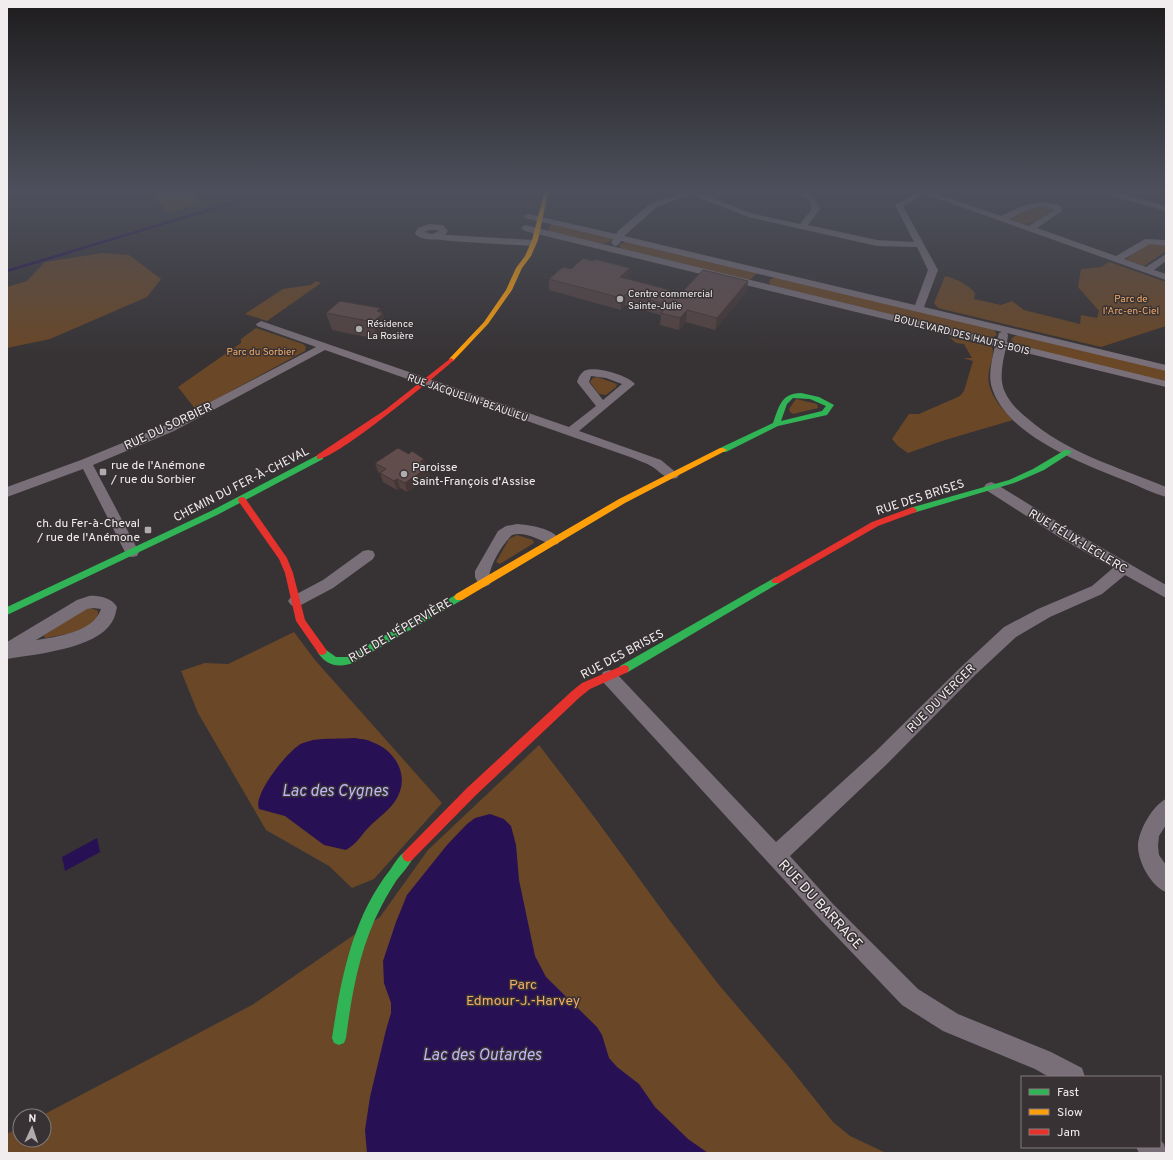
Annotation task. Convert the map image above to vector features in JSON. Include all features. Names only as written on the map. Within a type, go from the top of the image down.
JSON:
[{"type":"street","name":"CHEMIN DU FER-À-CHEVAL","points":[[520,267],[519,253],[521,247]]},
{"type":"street","name":"CHEMIN DU FER-À-CHEVAL","points":[[7,611],[242,500],[305,466],[344,442],[389,411],[426,382],[460,351],[490,318],[507,293],[531,247]]},
{"type":"street","name":"BOULEVARD DES HAUTS-BOIS","points":[[605,247],[1166,384]]},
{"type":"street","name":"BOULEVARD DES HAUTS-BOIS","points":[[661,247],[1166,368]]},
{"type":"street","points":[[919,308],[934,271],[921,247]]},
{"type":"street","points":[[1080,247],[1166,277]]},
{"type":"street","points":[[1116,260],[1138,247]]},
{"type":"street","points":[[1147,270],[1166,257]]},
{"type":"street","points":[[758,284],[767,273]]},
{"type":"street","name":"RUE JACQUELIN-BEAULIEU","points":[[262,324],[323,347],[651,461],[672,475]]},
{"type":"street","points":[[1005,329],[996,375],[998,389],[1015,414],[1030,428],[1068,452],[1166,492]]},
{"type":"street","name":"RUE DU SORBIER","points":[[7,492],[86,463],[170,428],[323,347]]},
{"type":"street","name":"RUE DE L'ÉPERVIÈRE","points":[[242,500],[283,558],[302,621],[312,638],[331,661],[341,663],[358,657],[553,540],[622,501],[776,424],[824,413],[830,406],[826,402],[800,394],[792,396],[786,400],[776,424]]},
{"type":"street","points":[[570,432],[602,406]]},
{"type":"street","name":"RUE DES BRISES","points":[[339,1038],[350,971],[360,937],[372,907],[393,874],[428,834],[576,694],[586,686],[609,676],[875,524],[898,515],[1036,472],[1068,452]]},
{"type":"street","points":[[86,463],[132,552]]},
{"type":"street","name":"RUE FÉLIX-LECLERC","points":[[991,487],[1166,592]]},
{"type":"street","points":[[484,581],[482,577],[483,569],[500,539],[508,530],[515,528],[522,529],[553,540]]},
{"type":"street","points":[[296,601],[328,584],[368,555]]},
{"type":"street","name":"RUE DU VERGER","points":[[776,856],[881,758],[967,672],[1010,632],[1038,616],[1097,590],[1124,568]]},
{"type":"street","points":[[96,602],[109,607],[109,613],[100,627],[86,635],[48,644],[7,651],[82,604],[96,602]]},
{"type":"street","name":"RUE DU BARRAGE","points":[[609,676],[646,718],[826,911],[910,997],[946,1020],[1043,1060],[1071,1076]]},
{"type":"street","points":[[1166,809],[1152,828],[1147,846],[1149,856],[1153,864],[1166,882]]},
{"type":"green space","points":[[620,247],[652,247],[757,273],[750,280],[621,249]]},
{"type":"green space","points":[[1144,247],[1166,247],[1166,251],[1144,266],[1127,260],[1127,258]]},
{"type":"green space","points":[[103,253],[129,255],[161,279],[147,297],[50,339],[7,348],[7,287],[27,281],[45,262]]},
{"type":"green space","name":"Parc de l'Arc-en-Ciel","points":[[1109,262],[1166,282],[1166,326],[1101,347],[938,308],[934,303],[945,276],[953,278],[969,287],[975,293],[974,299],[1001,305],[1012,301],[1024,310],[1080,324],[1081,315],[1097,318],[1099,311],[1078,287],[1081,269],[1101,267]]},
{"type":"green space","points":[[778,277],[990,328],[995,331],[997,335],[991,338],[986,338],[771,285],[769,283],[770,279]]},
{"type":"green space","points":[[316,281],[321,283],[267,321],[245,314],[283,289],[311,285]]},
{"type":"green space","name":"Parc du Sorbier","points":[[256,328],[303,344],[306,347],[305,351],[196,410],[178,387],[241,343],[241,339]]},
{"type":"green space","points":[[1019,335],[1166,370],[1166,382],[1015,345],[1011,339]]},
{"type":"green space","points":[[949,337],[992,347],[993,356],[988,378],[989,385],[999,404],[1013,420],[945,440],[908,453],[898,446],[892,439],[909,414],[919,414],[960,396],[964,391],[973,361],[963,358],[972,358],[964,344],[956,343]]},
{"type":"green space","points":[[597,377],[617,384],[616,387],[606,395],[599,394],[590,382],[593,378]]},
{"type":"green space","points":[[796,399],[817,404],[818,408],[793,414],[789,409]]},
{"type":"green space","points":[[517,535],[533,540],[534,543],[500,564],[496,562],[509,539]]},
{"type":"green space","points":[[91,608],[98,611],[97,618],[86,628],[46,638],[44,637],[44,635],[85,609]]},
{"type":"green space","points":[[294,632],[315,660],[442,803],[374,879],[352,888],[329,866],[266,830],[198,713],[181,671],[205,663],[228,664]]},
{"type":"green space","name":"Parc Edmour-J.-Harvey","points":[[539,745],[719,985],[790,1068],[833,1122],[850,1136],[886,1153],[7,1153],[7,1134],[12,1131],[12,1148],[52,1148],[52,1110],[252,1005],[380,917],[428,850]]},
{"type":"water","name":"Lac des Cygnes","points":[[354,738],[370,741],[387,751],[398,764],[402,781],[401,789],[397,798],[388,810],[346,850],[324,845],[285,816],[259,809],[258,802],[261,794],[272,775],[286,757],[299,745],[317,739]]},
{"type":"water","name":"Lac des Outardes","points":[[490,814],[504,819],[511,826],[516,845],[519,880],[535,956],[546,977],[597,1027],[602,1035],[609,1058],[617,1067],[639,1084],[655,1107],[688,1139],[708,1153],[367,1153],[365,1130],[370,1097],[391,1013],[391,1003],[384,983],[383,961],[396,922],[407,895],[447,845],[467,824],[475,818]]},
{"type":"water","points":[[97,838],[100,852],[65,871],[62,857]]},
{"type":"building","points":[[583,258],[593,261],[595,259],[630,268],[620,277],[681,293],[703,270],[748,281],[717,318],[687,310],[680,318],[661,313],[669,305],[626,294],[621,298],[549,279],[563,267],[571,269]]},
{"type":"building","points":[[340,301],[380,308],[377,311],[383,313],[373,322],[326,313]]},
{"type":"building","name":"Paroisse Saint-François d'Assise","points":[[398,448],[409,454],[412,451],[424,459],[420,462],[428,467],[405,483],[397,479],[394,481],[380,473],[386,469],[375,463]]},
{"type":"waterway","points":[[7,271],[86,247]]},
{"type":"traffic: fast","points":[[723,450],[776,424],[824,413],[830,405],[811,397],[791,396],[784,403],[776,424]]},
{"type":"traffic: fast","points":[[913,510],[1011,482],[1036,471],[1068,452]]},
{"type":"traffic: fast","points":[[7,611],[214,513],[320,457]]},
{"type":"traffic: fast","points":[[624,669],[776,581]]},
{"type":"traffic: fast","points":[[322,651],[334,661],[341,662],[350,660],[459,597]]},
{"type":"traffic: fast","points":[[339,1038],[347,987],[352,963],[359,941],[367,920],[378,899],[391,878],[408,856]]},
{"type":"traffic: slow","points":[[451,360],[486,323],[509,290],[519,268],[528,256],[532,247]]},
{"type":"traffic: slow","points":[[459,597],[622,501],[723,450]]},
{"type":"traffic: jam","points":[[320,457],[388,412],[451,360]]},
{"type":"traffic: jam","points":[[242,500],[283,558],[289,573],[301,621],[322,651]]},
{"type":"traffic: jam","points":[[776,581],[875,524],[913,510]]},
{"type":"traffic: jam","points":[[408,856],[471,792],[576,694],[586,686],[624,669]]},
{"type":"place","name":"Centre commercial Sainte-Julie","points":[[620,299]]},
{"type":"place","name":"Résidence La Rosière","points":[[359,329]]},
{"type":"place","name":"rue de l'Anémone / rue du Sorbier","points":[[103,472]]},
{"type":"place","name":"Paroisse Saint-François d'Assise","points":[[404,474]]},
{"type":"place","name":"ch. du Fer-à-Cheval / rue de l'Anémone","points":[[148,530]]}]
